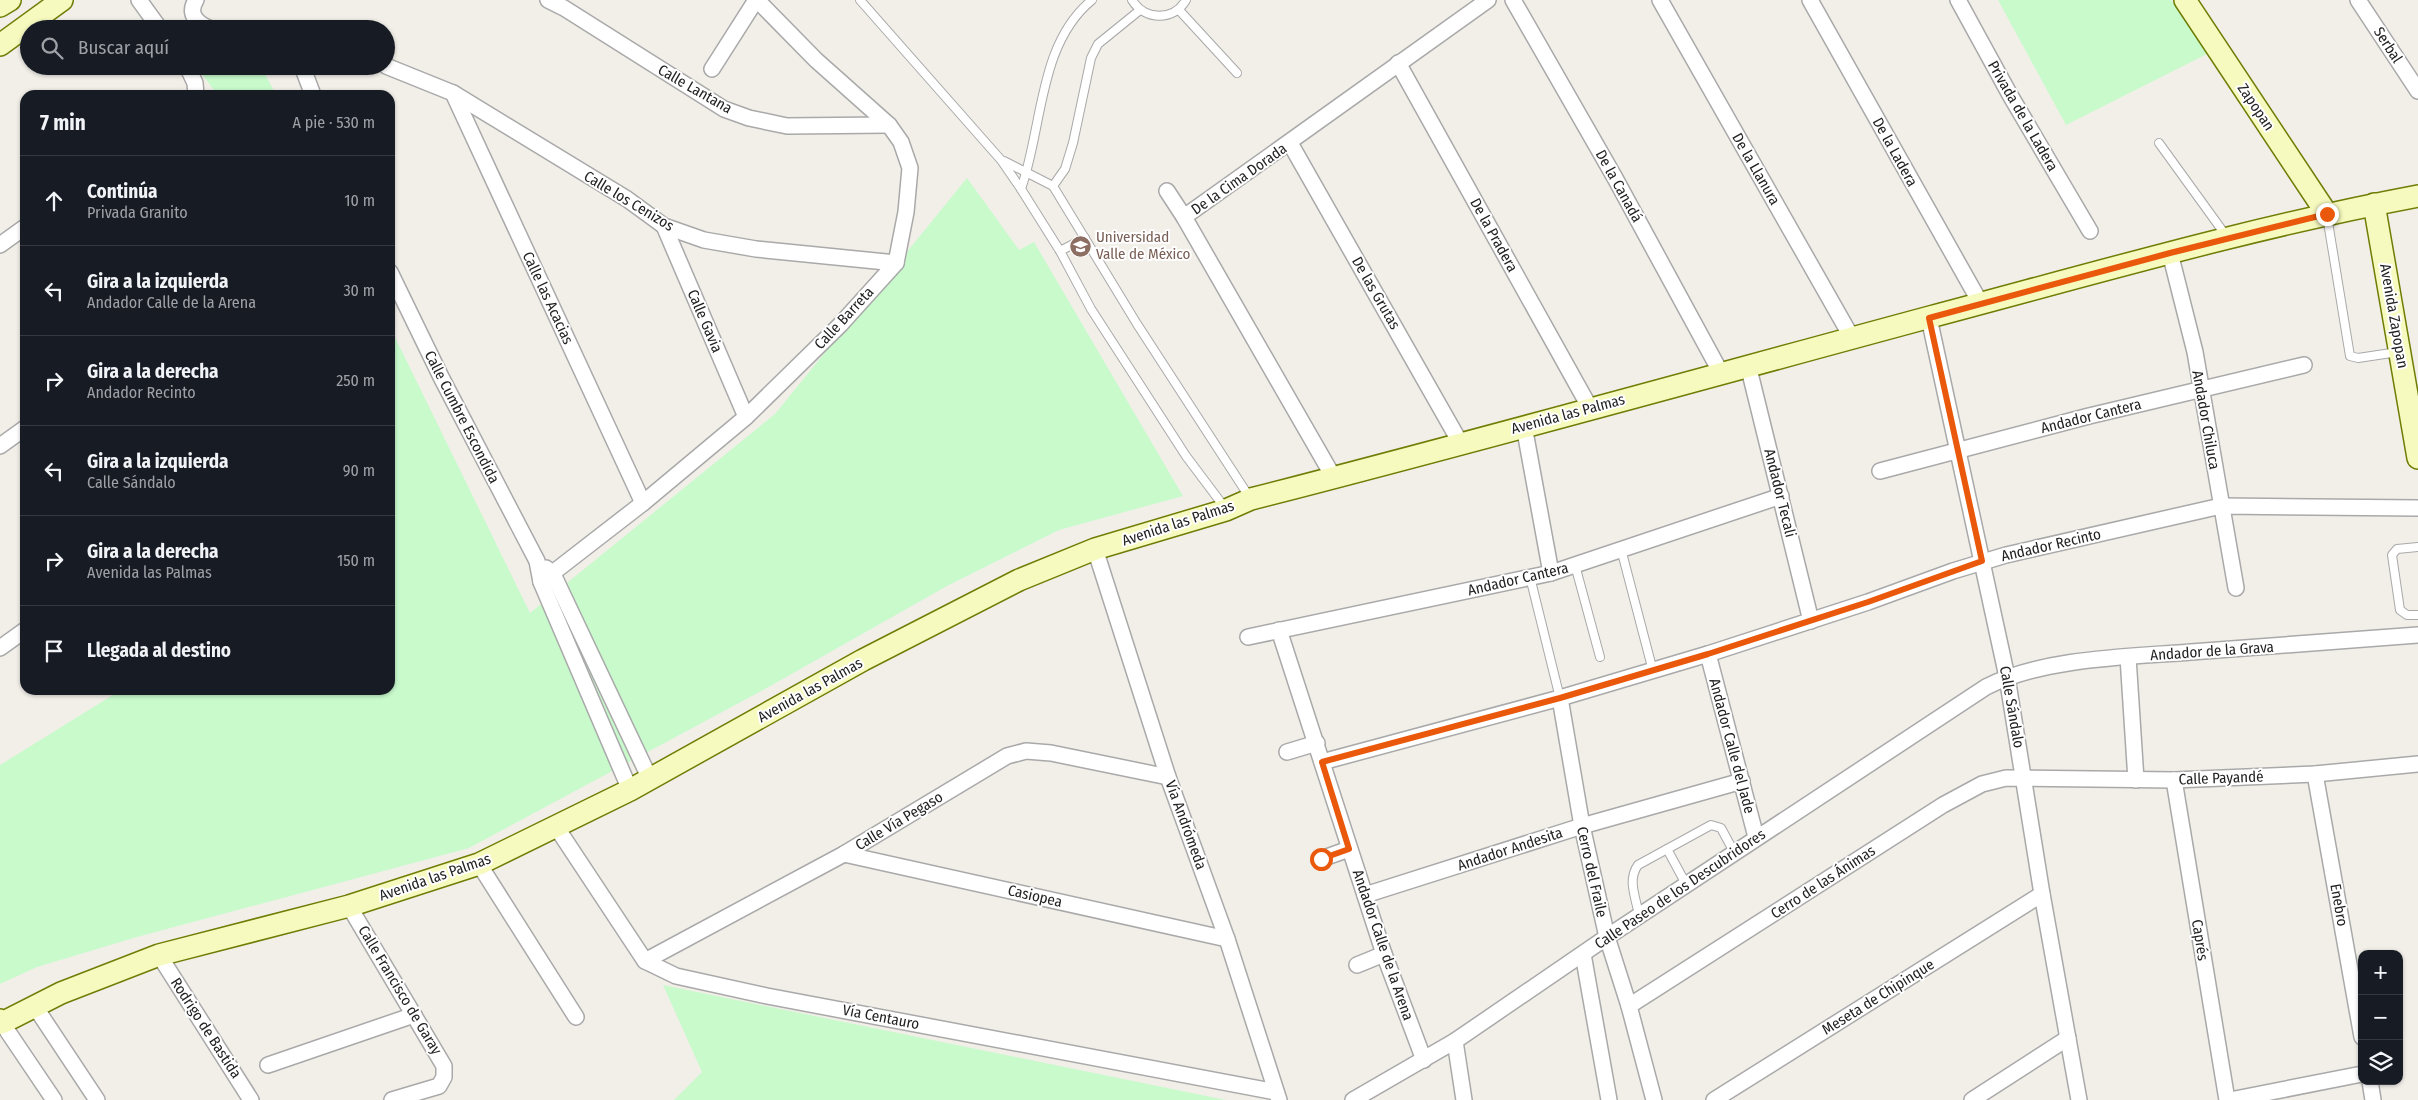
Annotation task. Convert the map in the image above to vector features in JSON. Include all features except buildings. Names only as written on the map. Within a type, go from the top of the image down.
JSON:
[{"type":"street","points":[[34,20],[62,0]]},
{"type":"street","points":[[139,0],[153,20]]},
{"type":"street","points":[[196,0],[191,8],[192,15],[196,20]]},
{"type":"street","name":"Calle Lantana","points":[[548,0],[564,8],[690,89],[732,112],[749,118],[787,126],[889,125]]},
{"type":"street","points":[[712,69],[756,0],[816,60],[889,125],[902,142],[910,168],[906,212],[896,263]]},
{"type":"street","name":"De la Cima Dorada","points":[[1334,478],[1184,218],[1488,0]]},
{"type":"street","name":"De la Canadá","points":[[1513,0],[1615,178],[1721,373]]},
{"type":"street","name":"De la Llanura","points":[[1660,0],[1852,338]]},
{"type":"street","name":"De la Ladera","points":[[1810,0],[1981,304]]},
{"type":"street","name":"Privada de la Ladera","points":[[1958,0],[2010,95],[2090,231]]},
{"type":"street","name":"Serbal","points":[[2358,0],[2418,91]]},
{"type":"street","name":"Zapopan","points":[[2190,1],[2327,214]]},
{"type":"street","points":[[0,44],[20,30]]},
{"type":"street","name":"De la Pradera","points":[[1398,63],[1590,408]]},
{"type":"street","name":"Calle los Cenizos","points":[[395,70],[452,94],[627,199],[664,226],[704,240],[756,249],[896,263]]},
{"type":"street","points":[[192,75],[196,83],[196,90]]},
{"type":"street","points":[[305,75],[311,90]]},
{"type":"street","name":"Calle las Acacias","points":[[452,94],[643,503]]},
{"type":"street","name":"De las Grutas","points":[[1290,143],[1461,444]]},
{"type":"street","points":[[1166,191],[1184,218]]},
{"type":"street","name":"Avenida las Palmas","points":[[1,1022],[83,983],[159,956],[350,906],[479,864],[557,828],[630,790],[872,655],[1019,580],[1095,550],[1226,510],[1251,499],[1461,444],[1748,365],[2228,238],[2327,214],[2418,196]]},
{"type":"street","name":"Avenida Zapopan","points":[[2374,204],[2400,352],[2414,411],[2418,458]]},
{"type":"street","name":"Calle Gavia","points":[[664,226],[746,417]]},
{"type":"street","points":[[0,245],[20,231]]},
{"type":"street","name":"Andador Chiluca","points":[[2170,253],[2186,313],[2201,388],[2236,588]]},
{"type":"street","name":"Calle Barreta","points":[[547,578],[643,503],[746,417],[840,325],[896,263]]},
{"type":"street","name":"Calle Cumbre Escondida","points":[[395,282],[441,377],[650,779]]},
{"type":"street","name":"Calle Sándalo","points":[[1929,318],[2007,677],[2042,894],[2079,1100]]},
{"type":"street","name":"Andador Tecali","points":[[1748,365],[1812,621]]},
{"type":"street","name":"Andador Cantera","points":[[1880,471],[2201,388],[2304,366]]},
{"type":"street","points":[[1524,426],[1551,573]]},
{"type":"street","points":[[0,446],[20,432]]},
{"type":"street","name":"Andador Cantera","points":[[1248,637],[1551,573],[1781,496]]},
{"type":"street","name":"Andador Recinto","points":[[1322,762],[1653,671],[1812,621],[1982,561],[2221,506],[2418,508]]},
{"type":"street","name":"Vía Andrómeda","points":[[1095,550],[1168,776],[1227,939],[1278,1096]]},
{"type":"street","name":"Calle Cumbre Escondida","points":[[547,578],[630,790]]},
{"type":"street","name":"Andador Calle de la Arena","points":[[1279,630],[1384,954],[1424,1060]]},
{"type":"street","points":[[0,648],[20,634]]},
{"type":"street","name":"Andador de la Grava","points":[[2007,677],[2052,666],[2128,657],[2418,635]]},
{"type":"street","name":"Andador Calle del Jade","points":[[1708,654],[1756,837]]},
{"type":"street","points":[[2128,657],[2136,780]]},
{"type":"street","name":"Calle Paseo de los Descubridores","points":[[1353,1100],[1455,1042],[1756,837],[1986,687],[2007,677]]},
{"type":"street","name":"Cerro del Fraile","points":[[1560,698],[1582,826],[1607,937],[1629,1006],[1654,1100]]},
{"type":"street","points":[[1287,752],[1316,743]]},
{"type":"street","name":"Calle Vía Pegaso","points":[[645,961],[844,854],[1007,756],[1026,751],[1050,753],[1168,776]]},
{"type":"street","name":"Calle Payandé","points":[[2024,778],[2174,780],[2315,774],[2418,764]]},
{"type":"street","name":"Enebro","points":[[2315,774],[2358,1014]]},
{"type":"street","name":"Cerro de las Ánimas","points":[[1629,1006],[1962,794],[1990,782],[2006,778],[2024,778]]},
{"type":"street","name":"Caprés","points":[[2174,780],[2229,1100]]},
{"type":"street","name":"Andador Andesita","points":[[1365,895],[1582,826],[1742,781]]},
{"type":"street","points":[[557,828],[645,961]]},
{"type":"street","points":[[1321,859],[1349,849]]},
{"type":"street","name":"Casiopea","points":[[844,854],[1227,939]]},
{"type":"street","points":[[479,864],[576,1017]]},
{"type":"street","name":"Meseta de Chipinque","points":[[1714,1100],[2042,894]]},
{"type":"street","name":"Calle Francisco de Garay","points":[[350,906],[444,1066],[444,1077],[439,1086],[392,1100]]},
{"type":"street","points":[[1357,965],[1384,954]]},
{"type":"street","points":[[1583,954],[1609,1100]]},
{"type":"street","name":"Rodrigo de Bastida","points":[[159,956],[251,1100]]},
{"type":"street","name":"Vía Centauro","points":[[645,961],[676,976],[730,988],[1278,1096]]},
{"type":"street","points":[[34,1006],[97,1100]]},
{"type":"street","points":[[268,1065],[414,1015]]},
{"type":"street","points":[[1,1022],[54,1100]]},
{"type":"street","points":[[1972,1100],[2068,1038]]},
{"type":"street","points":[[1455,1042],[1464,1100]]},
{"type":"street","points":[[2229,1100],[2358,1075]]},
{"type":"street","points":[[2371,1085],[2373,1100]]},
{"type":"lane","points":[[860,0],[1001,160],[1022,188],[1091,309],[1180,448],[1226,510]]},
{"type":"lane","points":[[1022,188],[1052,65],[1064,31],[1080,10],[1092,0]]},
{"type":"lane","points":[[1132,0],[1140,10],[1160,17],[1179,10],[1186,0]]},
{"type":"lane","points":[[1053,186],[1064,169],[1073,143],[1091,58],[1098,44],[1140,10]]},
{"type":"lane","points":[[1179,10],[1237,73]]},
{"type":"lane","points":[[2159,143],[2228,238]]},
{"type":"lane","points":[[1001,160],[1053,186],[1190,408],[1251,499]]},
{"type":"lane","points":[[2327,214],[2350,356],[2358,358],[2400,352]]},
{"type":"lane","points":[[1060,252],[1085,238]]},
{"type":"lane","points":[[2418,547],[2397,549],[2392,555],[2400,610],[2407,616],[2418,615]]},
{"type":"lane","points":[[1621,549],[1653,671]]},
{"type":"lane","points":[[1575,566],[1600,657]]},
{"type":"lane","points":[[1530,577],[1560,698]]},
{"type":"lane","points":[[1639,915],[1632,883],[1632,873],[1638,865],[1711,824],[1722,828],[1734,852]]},
{"type":"lane","points":[[1666,849],[1686,884]]},
{"type":"green space","points":[[1998,0],[2171,0],[2209,53],[2066,125]]},
{"type":"green space","points":[[203,75],[266,75],[273,90],[214,90]]},
{"type":"green space","points":[[967,178],[1019,250],[1034,242],[1183,496],[1059,530],[947,586],[765,689],[469,848],[137,937],[37,967],[0,984],[0,765],[113,695],[395,695],[395,337],[530,613],[775,414]]},
{"type":"green space","points":[[663,985],[1226,1100],[674,1100],[702,1072]]},
{"type":"place","name":"Universidad Valle de México","points":[[1080,246]]},
{"type":"route","points":[[1321,859],[1349,849],[1322,762],[1560,698],[1708,654],[1868,602],[1982,561],[1929,318],[2170,253],[2327,214]]}]
